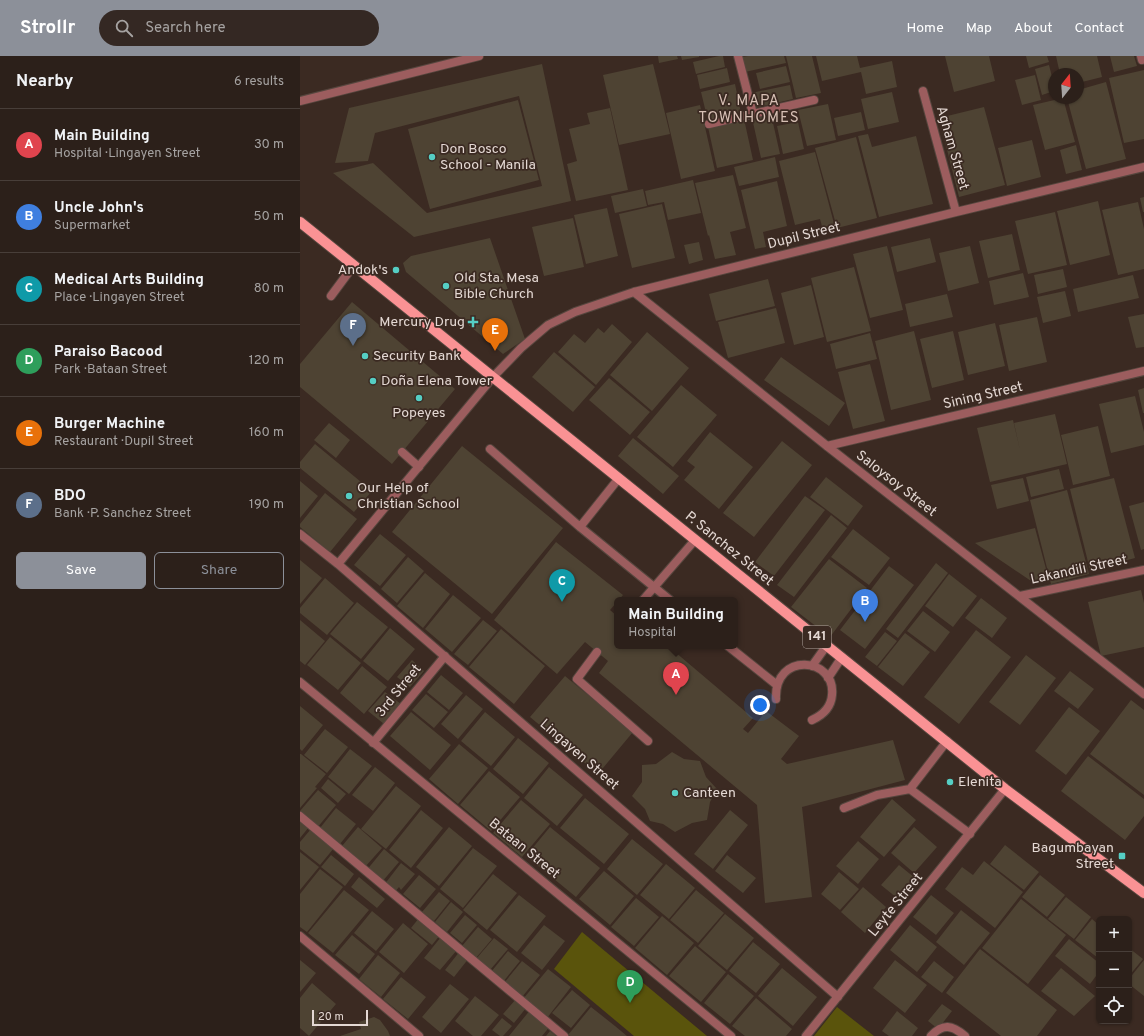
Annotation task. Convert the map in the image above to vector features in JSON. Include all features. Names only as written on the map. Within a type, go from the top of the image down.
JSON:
[{"type":"main road","name":"P. Sanchez Street","points":[[300,222],[1005,789],[1144,893]]},
{"type":"street","points":[[300,101],[479,56]]},
{"type":"street","points":[[738,56],[753,114]]},
{"type":"street","name":"Agham Street","points":[[922,91],[956,212]]},
{"type":"street","points":[[709,124],[814,100]]},
{"type":"street","name":"Dupil Street","points":[[493,377],[521,348],[548,325],[575,312],[634,292],[1144,167]]},
{"type":"street","points":[[331,296],[354,265]]},
{"type":"street","name":"Saloysoy Street","points":[[634,292],[1144,694]]},
{"type":"street","name":"Sining Street","points":[[828,446],[1144,371]]},
{"type":"street","points":[[338,564],[493,377]]},
{"type":"street","points":[[490,449],[580,527],[667,597]]},
{"type":"street","points":[[402,452],[419,467]]},
{"type":"street","points":[[580,527],[619,478]]},
{"type":"street","name":"Lingayen Street","points":[[300,534],[338,564],[838,996]]},
{"type":"street","points":[[647,597],[695,540]]},
{"type":"street","name":"Lakandili Street","points":[[1020,596],[1144,570]]},
{"type":"street","points":[[812,666],[827,645]]},
{"type":"street","points":[[732,649],[777,685]]},
{"type":"street","points":[[598,652],[577,679],[648,741]]},
{"type":"street","name":"3rd Street","points":[[373,743],[445,656]]},
{"type":"street","points":[[828,678],[842,657]]},
{"type":"street","points":[[776,699],[779,679],[788,669],[799,665],[812,666],[821,670],[828,678],[832,692],[829,706],[819,717],[812,720]]},
{"type":"street","name":"Bataan Street","points":[[300,682],[732,1036]]},
{"type":"street","points":[[844,808],[877,795],[910,789],[947,741]]},
{"type":"street","points":[[910,789],[970,834]]},
{"type":"street","name":"Leyte Street","points":[[806,1036],[1005,789]]},
{"type":"street","points":[[300,816],[564,1036]]},
{"type":"street","points":[[300,936],[419,1036]]},
{"type":"street","points":[[930,1036],[938,1029],[948,1027],[957,1029],[965,1036]]},
{"type":"shaded area","points":[[582,932],[707,1036],[634,1036],[554,969]]},
{"type":"shaded area","points":[[837,1007],[874,1036],[814,1036]]},
{"type":"building","points":[[658,56],[677,56],[678,59],[659,63]]},
{"type":"building","points":[[681,56],[699,56],[699,57],[682,60]]},
{"type":"building","points":[[723,56],[725,67],[696,74],[693,62]]},
{"type":"building","points":[[784,56],[786,63],[745,72],[741,57]]},
{"type":"building","points":[[786,56],[812,56],[821,93],[796,98]]},
{"type":"building","points":[[816,56],[857,56],[860,68],[892,61],[897,87],[866,94],[861,72],[822,81]]},
{"type":"building","points":[[945,56],[989,56],[995,81],[954,92]]},
{"type":"building","points":[[1026,56],[1047,56],[1049,62],[1029,68]]},
{"type":"building","points":[[1056,56],[1097,56],[1102,77],[1084,82],[1084,68],[1059,68]]},
{"type":"building","points":[[1110,56],[1134,56],[1137,66],[1114,72]]},
{"type":"building","points":[[542,64],[571,201],[414,237],[333,173],[373,163],[427,213],[542,186],[519,96],[375,133],[368,161],[335,163],[349,108]]},
{"type":"building","points":[[653,64],[670,134],[619,145],[603,75]]},
{"type":"building","points":[[1049,65],[1048,93],[1042,95],[1035,69]]},
{"type":"building","points":[[786,66],[790,82],[760,89],[756,73]]},
{"type":"building","points":[[727,68],[730,82],[700,89],[697,75]]},
{"type":"building","points":[[1144,70],[1144,139],[1124,143],[1109,78]]},
{"type":"building","points":[[1035,75],[1041,100],[1022,105],[1015,80]]},
{"type":"building","points":[[1106,82],[1126,159],[1086,169],[1069,104],[1084,104],[1084,88]]},
{"type":"building","points":[[735,84],[741,113],[708,121],[701,92]]},
{"type":"building","points":[[790,85],[793,99],[754,108],[751,93]]},
{"type":"building","points":[[892,92],[899,122],[868,129],[861,99]]},
{"type":"building","points":[[518,100],[539,180],[430,209],[408,129]]},
{"type":"building","points":[[1048,102],[1048,104],[1065,104],[1075,142],[1045,150],[1033,105]]},
{"type":"building","points":[[828,104],[836,140],[807,146],[798,110]]},
{"type":"building","points":[[700,105],[715,171],[681,179],[666,113]]},
{"type":"building","points":[[984,107],[1005,185],[959,197],[939,118]]},
{"type":"building","points":[[610,108],[628,190],[576,201],[567,164],[577,161],[569,129],[590,124],[587,113]]},
{"type":"building","points":[[861,112],[865,130],[838,136],[834,118]]},
{"type":"building","points":[[771,114],[780,154],[761,158],[752,118]]},
{"type":"building","points":[[744,119],[753,160],[717,168],[708,127]]},
{"type":"building","points":[[798,122],[804,149],[783,154],[777,126]]},
{"type":"building","points":[[868,134],[872,147],[916,136],[933,204],[879,217],[858,136]]},
{"type":"building","points":[[856,137],[877,218],[837,228],[815,148]]},
{"type":"building","points":[[1032,140],[1041,177],[1007,186],[998,148]]},
{"type":"building","points":[[1076,145],[1082,170],[1066,174],[1060,150]]},
{"type":"building","points":[[815,152],[836,231],[824,234],[820,219],[795,225],[779,161]]},
{"type":"building","points":[[775,157],[779,177],[739,186],[734,167]]},
{"type":"building","points":[[733,175],[746,228],[730,232],[736,255],[715,259],[695,183]]},
{"type":"building","points":[[693,180],[701,213],[668,220],[664,202],[648,205],[645,191]]},
{"type":"building","points":[[777,181],[787,226],[763,232],[766,247],[755,249],[741,190]]},
{"type":"building","points":[[643,189],[647,206],[615,213],[611,196]]},
{"type":"building","points":[[1144,197],[1144,212],[1143,212],[1140,198]]},
{"type":"building","points":[[1098,201],[1110,255],[1070,265],[1057,211]]},
{"type":"building","points":[[1138,202],[1144,229],[1144,269],[1118,275],[1102,210]]},
{"type":"building","points":[[662,204],[675,258],[632,268],[619,214]]},
{"type":"building","points":[[607,208],[618,256],[586,264],[574,215]]},
{"type":"building","points":[[1055,212],[1067,265],[1028,274],[1015,221]]},
{"type":"building","points":[[573,218],[584,267],[544,276],[532,227]]},
{"type":"building","points":[[1012,234],[1020,270],[988,278],[979,241]]},
{"type":"building","points":[[490,238],[525,339],[503,354],[406,272],[403,263],[411,256]]},
{"type":"building","points":[[930,238],[936,262],[897,272],[891,247]]},
{"type":"building","points":[[699,242],[703,260],[689,264],[684,245]]},
{"type":"building","points":[[887,246],[903,310],[870,318],[853,254]]},
{"type":"building","points":[[970,246],[979,283],[948,291],[939,253]]},
{"type":"building","points":[[854,267],[871,331],[827,342],[811,278]]},
{"type":"building","points":[[1063,269],[1067,287],[1038,294],[1034,275]]},
{"type":"building","points":[[1023,273],[1029,297],[994,305],[989,281]]},
{"type":"building","points":[[1133,275],[1139,298],[1078,312],[1073,289]]},
{"type":"building","points":[[768,279],[775,306],[716,321],[709,294]]},
{"type":"building","points":[[811,285],[824,337],[794,345],[781,293]]},
{"type":"building","points":[[1065,291],[1071,316],[1043,323],[1037,297]]},
{"type":"building","points":[[947,294],[953,317],[910,327],[905,304]]},
{"type":"building","name":"Doña Elena Tower","points":[[352,302],[455,389],[392,464],[300,387],[300,364]]},
{"type":"building","points":[[776,308],[785,343],[728,358],[718,322]]},
{"type":"building","points":[[1144,314],[1144,347],[1136,348],[1128,317]]},
{"type":"building","points":[[1037,317],[1047,362],[1009,371],[999,325]]},
{"type":"building","points":[[995,323],[1005,366],[968,375],[958,332]]},
{"type":"building","points":[[612,324],[632,342],[596,385],[558,352],[574,334],[585,343],[598,328],[604,333]]},
{"type":"building","points":[[914,331],[931,400],[891,410],[875,341]]},
{"type":"building","points":[[953,331],[964,380],[932,388],[920,339]]},
{"type":"building","points":[[647,332],[689,368],[652,411],[610,375]]},
{"type":"building","points":[[870,333],[877,359],[836,369],[830,344]]},
{"type":"building","points":[[554,352],[595,387],[573,412],[532,377]]},
{"type":"building","points":[[781,357],[845,403],[829,426],[764,380]]},
{"type":"building","points":[[870,364],[885,421],[853,429],[838,372]]},
{"type":"building","points":[[609,378],[650,412],[630,435],[589,400]]},
{"type":"building","points":[[681,385],[717,415],[673,467],[637,437]]},
{"type":"building","points":[[1144,388],[1144,413],[1143,413],[1138,390]]},
{"type":"building","points":[[1135,396],[1144,432],[1144,445],[1111,453],[1099,404]]},
{"type":"building","points":[[1055,414],[1067,464],[990,482],[977,428],[1013,420],[1020,450],[1014,423]]},
{"type":"building","points":[[329,423],[350,440],[336,458],[314,440]]},
{"type":"building","points":[[1098,426],[1110,476],[1073,485],[1061,435]]},
{"type":"building","points":[[710,432],[753,467],[719,509],[684,480],[695,467],[687,461]]},
{"type":"building","points":[[633,438],[679,476],[663,494],[618,456]]},
{"type":"building","points":[[782,441],[812,465],[754,537],[723,513]]},
{"type":"building","points":[[315,444],[372,491],[354,512],[300,468],[300,462]]},
{"type":"building","points":[[462,446],[563,528],[492,614],[392,532]]},
{"type":"building","points":[[1059,469],[1064,489],[1031,497],[1026,477]]},
{"type":"building","points":[[826,477],[863,506],[848,526],[810,497]]},
{"type":"building","points":[[1023,478],[1029,501],[997,509],[991,485]]},
{"type":"building","points":[[1114,478],[1135,558],[1090,570],[1070,489]]},
{"type":"building","points":[[300,481],[318,496],[300,518]]},
{"type":"building","points":[[1067,490],[1089,574],[1051,584],[1030,500]]},
{"type":"building","points":[[325,493],[357,519],[330,552],[300,527],[300,524]]},
{"type":"building","points":[[805,496],[825,510],[774,576],[755,562]]},
{"type":"building","points":[[1144,502],[1144,549],[1141,550],[1129,506]]},
{"type":"building","points":[[831,515],[847,528],[794,597],[777,585]]},
{"type":"building","points":[[1035,528],[1049,580],[1034,583],[975,543]]},
{"type":"building","points":[[853,529],[890,558],[869,585],[831,557]]},
{"type":"building","points":[[380,534],[406,555],[380,586],[354,565]]},
{"type":"building","points":[[556,542],[623,595],[621,597],[614,597],[614,605],[610,610],[614,613],[614,649],[672,649],[753,718],[743,729],[748,733],[766,711],[799,736],[781,759],[787,764],[893,740],[905,780],[802,807],[812,897],[765,903],[757,805],[599,673],[608,661],[585,642],[557,674],[494,620]]},
{"type":"building","points":[[408,557],[424,571],[397,603],[381,589]]},
{"type":"building","points":[[829,559],[867,588],[830,637],[791,607]]},
{"type":"building","points":[[300,560],[322,578],[300,604]]},
{"type":"building","points":[[936,563],[948,573],[898,638],[886,629]]},
{"type":"building","points":[[889,566],[914,585],[865,649],[840,630]]},
{"type":"building","points":[[425,573],[450,594],[423,628],[397,606]]},
{"type":"building","points":[[949,574],[977,596],[953,627],[925,606]]},
{"type":"building","points":[[325,578],[354,603],[327,635],[300,613],[300,608]]},
{"type":"building","points":[[1141,590],[1144,603],[1144,647],[1101,656],[1088,602]]},
{"type":"building","points":[[453,595],[481,618],[452,652],[425,629]]},
{"type":"building","points":[[981,598],[1007,618],[992,638],[965,618]]},
{"type":"building","points":[[357,602],[388,627],[361,659],[330,634]]},
{"type":"building","points":[[923,611],[950,632],[935,652],[907,631]]},
{"type":"building","points":[[300,620],[325,641],[305,665],[300,661]]},
{"type":"building","points":[[483,620],[497,631],[468,665],[454,654]]},
{"type":"building","points":[[390,628],[415,649],[388,681],[363,661]]},
{"type":"building","points":[[501,629],[545,666],[514,704],[469,667]]},
{"type":"building","points":[[976,630],[1011,657],[959,724],[924,697]]},
{"type":"building","points":[[885,632],[897,641],[877,666],[865,657]]},
{"type":"building","points":[[905,633],[930,652],[903,686],[878,667]]},
{"type":"building","points":[[330,637],[361,663],[338,690],[307,665]]},
{"type":"building","points":[[1026,655],[1056,678],[1020,725],[989,702]]},
{"type":"building","points":[[412,660],[424,671],[410,687],[397,677]]},
{"type":"building","points":[[362,666],[387,687],[364,714],[340,693]]},
{"type":"building","points":[[1070,671],[1094,689],[1078,709],[1054,691]]},
{"type":"building","points":[[441,675],[463,693],[449,710],[427,692]]},
{"type":"building","points":[[565,676],[633,732],[598,774],[530,717]]},
{"type":"building","points":[[385,692],[401,704],[384,724],[368,711]]},
{"type":"building","points":[[426,694],[448,712],[434,728],[412,710]]},
{"type":"building","points":[[466,695],[483,709],[458,739],[441,724]]},
{"type":"building","points":[[1131,700],[1144,710],[1144,795],[1090,754]]},
{"type":"building","points":[[300,706],[323,725],[302,751],[300,749]]},
{"type":"building","points":[[1069,707],[1100,731],[1066,775],[1035,751]]},
{"type":"building","points":[[411,712],[451,745],[430,770],[390,736]]},
{"type":"building","points":[[485,712],[515,737],[491,766],[461,741]]},
{"type":"building","points":[[325,729],[348,747],[327,773],[304,755]]},
{"type":"building","points":[[518,738],[549,763],[523,794],[493,769]]},
{"type":"building","points":[[459,744],[488,768],[458,804],[429,779]]},
{"type":"building","points":[[350,749],[372,766],[349,794],[328,777]]},
{"type":"building","name":"Canteen","points":[[672,752],[684,759],[700,761],[706,777],[717,789],[710,802],[707,820],[692,823],[675,832],[663,824],[650,821],[645,809],[632,796],[642,782],[642,765],[656,764]]},
{"type":"building","points":[[300,754],[326,774],[315,787],[317,788],[300,808]]},
{"type":"building","points":[[1088,756],[1144,799],[1144,816],[1125,840],[1061,791]]},
{"type":"building","points":[[375,767],[395,783],[373,811],[352,795]]},
{"type":"building","points":[[549,767],[583,795],[557,826],[524,798]]},
{"type":"building","points":[[489,771],[520,797],[491,831],[460,805]]},
{"type":"building","points":[[328,779],[346,794],[338,803],[321,788]]},
{"type":"building","points":[[396,786],[421,806],[386,849],[361,829]]},
{"type":"building","points":[[318,790],[336,805],[317,828],[300,814],[300,811]]},
{"type":"building","points":[[585,798],[629,834],[604,864],[560,828]]},
{"type":"building","points":[[892,799],[916,820],[884,857],[860,837]]},
{"type":"building","points":[[521,800],[550,824],[522,857],[493,833]]},
{"type":"building","points":[[336,808],[356,824],[340,844],[320,828]]},
{"type":"building","points":[[421,810],[443,828],[411,868],[389,850]]},
{"type":"building","points":[[730,810],[748,825],[713,869],[694,854]]},
{"type":"building","points":[[300,820],[309,827],[300,838]]},
{"type":"building","points":[[358,827],[382,848],[365,867],[342,846]]},
{"type":"building","points":[[449,827],[472,846],[439,886],[416,867]]},
{"type":"building","points":[[550,827],[600,868],[576,897],[526,856]]},
{"type":"building","points":[[914,827],[937,847],[914,873],[891,853]]},
{"type":"building","points":[[311,829],[334,848],[320,865],[300,849],[300,842]]},
{"type":"building","points":[[632,839],[663,864],[637,895],[607,869]]},
{"type":"building","points":[[858,841],[879,859],[858,884],[836,866]]},
{"type":"building","points":[[1005,845],[1039,872],[1024,890],[990,864]]},
{"type":"building","points":[[473,848],[497,866],[463,908],[440,889]]},
{"type":"building","points":[[384,849],[399,862],[381,883],[366,871]]},
{"type":"building","points":[[300,852],[319,867],[300,890]]},
{"type":"building","points":[[331,855],[354,874],[345,886],[321,867]]},
{"type":"building","points":[[727,855],[756,878],[743,893],[715,871]]},
{"type":"building","points":[[984,861],[1023,892],[995,928],[945,889],[962,867],[973,875]]},
{"type":"building","points":[[401,863],[415,874],[401,890],[399,887],[394,893],[384,885]]},
{"type":"building","points":[[666,864],[695,888],[669,919],[640,895]]},
{"type":"building","points":[[899,865],[915,878],[897,898],[881,885]]},
{"type":"building","points":[[320,869],[343,887],[307,932],[300,927],[300,894]]},
{"type":"building","points":[[604,871],[634,896],[610,925],[579,899]]},
{"type":"building","points":[[839,872],[859,889],[840,910],[821,894]]},
{"type":"building","points":[[493,874],[517,893],[487,930],[463,910]]},
{"type":"building","points":[[419,875],[436,889],[420,908],[403,894]]},
{"type":"building","points":[[1040,875],[1065,895],[1047,917],[1022,897]]},
{"type":"building","points":[[359,877],[385,899],[377,908],[351,887]]},
{"type":"building","points":[[863,887],[886,907],[865,933],[841,912]]},
{"type":"building","points":[[344,890],[369,910],[333,953],[308,933]]},
{"type":"building","points":[[696,890],[724,913],[698,943],[670,920]]},
{"type":"building","points":[[439,892],[450,901],[434,921],[422,912]]},
{"type":"building","points":[[519,895],[546,916],[517,952],[490,930]]},
{"type":"building","points":[[931,895],[954,913],[936,935],[913,917]]},
{"type":"building","points":[[1066,897],[1091,917],[1074,939],[1048,919]]},
{"type":"building","points":[[636,898],[659,917],[634,946],[611,927]]},
{"type":"building","points":[[1021,899],[1066,935],[1028,984],[982,948]]},
{"type":"building","points":[[451,902],[463,912],[447,932],[435,922]]},
{"type":"building","points":[[961,910],[990,933],[964,965],[936,942]]},
{"type":"building","points":[[372,911],[394,929],[376,951],[354,933]]},
{"type":"building","points":[[725,914],[754,938],[727,970],[698,946]]},
{"type":"building","points":[[465,915],[477,925],[462,943],[450,933]]},
{"type":"building","points":[[662,916],[694,943],[667,975],[635,948]]},
{"type":"building","points":[[419,918],[440,935],[432,945],[411,928]]},
{"type":"building","points":[[1092,919],[1096,922],[1096,956],[1075,940]]},
{"type":"building","points":[[403,923],[428,944],[404,973],[379,952]]},
{"type":"building","points":[[544,925],[565,941],[542,970],[521,953]]},
{"type":"building","points":[[910,925],[937,947],[917,972],[890,950]]},
{"type":"building","points":[[478,927],[492,939],[476,958],[462,946]]},
{"type":"building","points":[[352,935],[375,954],[359,974],[335,955]]},
{"type":"building","points":[[441,937],[457,950],[440,970],[424,958]]},
{"type":"building","points":[[494,938],[508,949],[490,970],[476,959]]},
{"type":"building","points":[[1069,939],[1096,961],[1096,976],[1090,984],[1055,956]]},
{"type":"building","points":[[753,942],[780,964],[756,993],[729,971]]},
{"type":"building","points":[[695,946],[726,972],[701,1002],[669,976]]},
{"type":"building","points":[[980,949],[1057,1010],[1037,1036],[1001,1036],[946,993]]},
{"type":"building","points":[[1132,950],[1143,959],[1132,972]]},
{"type":"building","points":[[460,951],[469,958],[454,977],[445,970]]},
{"type":"building","points":[[508,951],[520,961],[503,982],[491,972]]},
{"type":"building","points":[[378,955],[400,973],[381,997],[359,979]]},
{"type":"building","points":[[300,960],[316,973],[300,992]]},
{"type":"building","points":[[895,960],[927,985],[905,1013],[873,988]]},
{"type":"building","points":[[1144,960],[1144,996],[1132,986],[1132,975]]},
{"type":"building","points":[[522,961],[540,975],[522,997],[504,983]]},
{"type":"building","points":[[934,961],[954,977],[942,993],[921,977]]},
{"type":"building","points":[[782,968],[817,997],[793,1026],[758,996]]},
{"type":"building","points":[[1061,968],[1095,996],[1074,1016],[1041,991]]},
{"type":"building","points":[[548,969],[571,987],[547,1018],[523,999]]},
{"type":"building","points":[[728,974],[754,996],[730,1024],[704,1003]]},
{"type":"building","points":[[401,977],[426,997],[408,1019],[383,999]]},
{"type":"building","points":[[312,983],[336,1004],[309,1036],[300,1028],[300,998]]},
{"type":"building","points":[[450,984],[469,999],[441,1033],[422,1017]]},
{"type":"building","points":[[572,990],[590,1005],[571,1028],[552,1013]]},
{"type":"building","points":[[475,996],[499,1015],[481,1036],[473,1036],[455,1021]]},
{"type":"building","points":[[756,998],[792,1029],[786,1036],[745,1036],[732,1026]]},
{"type":"building","points":[[516,999],[526,1008],[514,1023],[503,1014]]},
{"type":"building","points":[[942,1004],[952,1011],[938,1029],[928,1021]]},
{"type":"building","points":[[591,1007],[627,1036],[568,1035]]},
{"type":"building","points":[[531,1009],[551,1025],[542,1036],[509,1036]]},
{"type":"building","points":[[897,1011],[918,1028],[912,1036],[889,1036],[882,1031]]},
{"type":"building","points":[[374,1017],[380,1020],[390,1036],[340,1036],[361,1029],[359,1022]]},
{"type":"building","points":[[502,1018],[512,1026],[503,1036],[500,1036],[492,1030]]},
{"type":"building","points":[[550,1031],[556,1036],[546,1036]]},
{"type":"place","name":"Don Bosco School - Manila","points":[[432,157]]},
{"type":"place","name":"Andok's","points":[[396,270]]},
{"type":"place","name":"Old Sta. Mesa Bible Church","points":[[446,286]]},
{"type":"place","name":"Mercury Drug","points":[[473,322]]},
{"type":"place","name":"BDO","points":[[353,346]]},
{"type":"place","name":"Burger Machine","points":[[495,351]]},
{"type":"place","name":"Security Bank","points":[[365,356]]},
{"type":"place","name":"Doña Elena Tower","points":[[373,381]]},
{"type":"place","name":"Popeyes","points":[[419,398]]},
{"type":"place","name":"Our Help of Christian School","points":[[349,496]]},
{"type":"place","name":"Medical Arts Building","points":[[562,602]]},
{"type":"place","name":"Uncle John's","points":[[865,622]]},
{"type":"place","name":"Main Building","points":[[676,695]]},
{"type":"place","name":"Elenita","points":[[950,782]]},
{"type":"place","name":"Canteen","points":[[675,793]]},
{"type":"place","name":"Bagumbayan Street","points":[[1122,856]]},
{"type":"place","name":"Paraiso Bacood","points":[[630,1003]]},
{"type":"district","name":"V. MAPA TOWNHOMES","points":[[749,110]]}]
